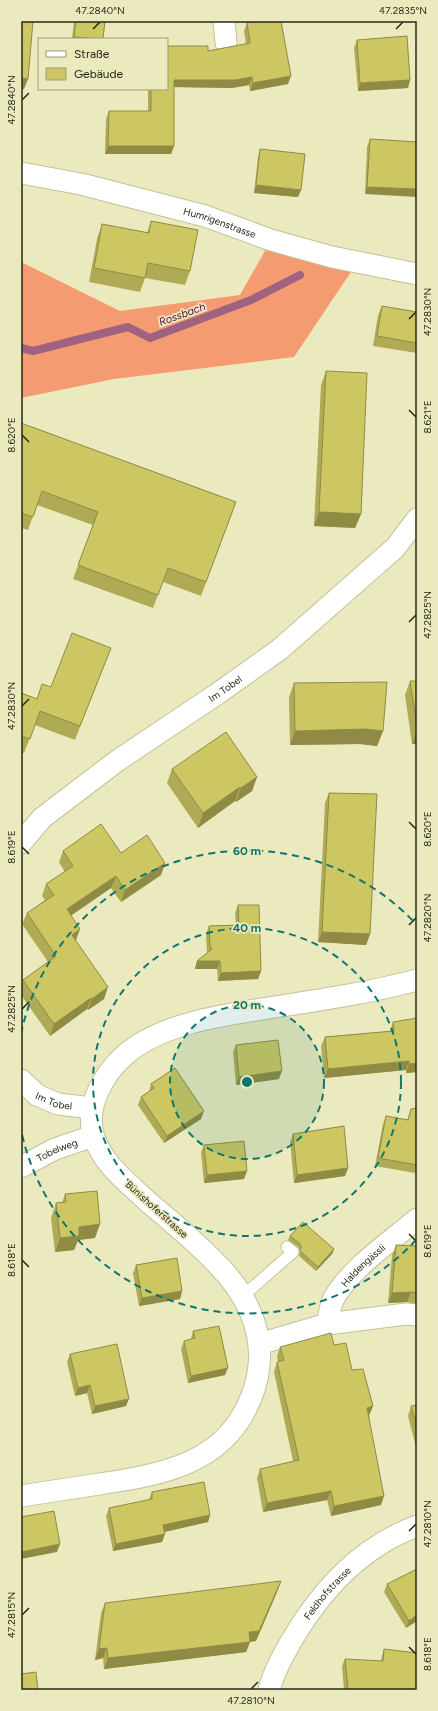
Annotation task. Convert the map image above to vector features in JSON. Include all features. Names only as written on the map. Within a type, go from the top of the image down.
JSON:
[{"type":"street","points":[[224,21],[226,43]]},
{"type":"street","name":"Humrigenstrasse","points":[[21,173],[81,184],[205,216],[271,240],[332,257],[417,274]]},
{"type":"street","name":"Im Tobel","points":[[21,843],[42,818],[117,761],[217,694],[279,650],[395,548],[417,519]]},
{"type":"street","name":"Bünishoferstrasse","points":[[21,1496],[155,1474],[178,1468],[198,1458],[212,1450],[235,1427],[252,1398],[259,1372],[259,1344],[252,1312],[243,1296],[218,1265],[114,1170],[100,1151],[93,1136],[91,1122],[92,1108],[104,1079],[127,1053],[168,1029],[232,1014],[383,989],[417,980]]},
{"type":"street","name":"Im Tobel","points":[[21,1080],[38,1094],[58,1104],[92,1108]]},
{"type":"street","name":"Tobelweg","points":[[21,1167],[55,1149],[93,1136]]},
{"type":"street","name":"Haldengässli","points":[[327,1324],[333,1299],[341,1288],[364,1263],[417,1219]]},
{"type":"street","points":[[259,1344],[327,1324],[406,1314],[417,1315]]},
{"type":"street","name":"Feldhofstrasse","points":[[269,1690],[278,1667],[312,1607],[335,1581],[382,1542],[417,1526]]},
{"type":"lane","points":[[243,1296],[293,1252],[287,1247]]},
{"type":"shaded area","points":[[271,240],[357,263],[294,357],[114,379],[21,398],[21,262],[120,311],[240,295]]},
{"type":"building","points":[[21,21],[33,21],[28,79],[21,78]]},
{"type":"building","points":[[76,21],[105,21],[103,38],[74,37]]},
{"type":"building","points":[[259,21],[281,21],[291,76],[253,83],[252,77],[235,80],[174,80],[174,146],[108,146],[109,111],[151,111],[151,90],[168,90],[168,46],[208,46],[208,51],[250,43],[247,23]]},
{"type":"building","points":[[407,36],[410,80],[360,83],[357,40]]},
{"type":"building","points":[[370,139],[417,142],[417,189],[367,187]]},
{"type":"building","points":[[260,149],[305,154],[301,190],[256,185]]},
{"type":"building","points":[[151,221],[198,230],[190,271],[148,263],[145,278],[94,268],[102,224],[149,233]]},
{"type":"building","points":[[382,306],[417,312],[417,343],[377,336]]},
{"type":"building","points":[[326,371],[367,373],[361,514],[319,512]]},
{"type":"building","points":[[21,423],[236,502],[206,582],[168,568],[158,595],[78,565],[98,512],[42,491],[33,517],[21,513]]},
{"type":"building","points":[[72,633],[111,648],[80,726],[40,711],[30,739],[21,736],[21,693],[37,699],[42,684],[51,687]]},
{"type":"building","points":[[410,681],[417,681],[417,726]]},
{"type":"building","points":[[387,682],[383,731],[365,729],[295,731],[294,683]]},
{"type":"building","points":[[226,732],[257,777],[203,813],[172,769]]},
{"type":"building","points":[[329,793],[377,794],[370,934],[322,932]]},
{"type":"building","points":[[101,824],[121,853],[147,835],[165,863],[125,890],[116,876],[67,909],[80,929],[72,935],[108,987],[54,1024],[23,980],[56,956],[27,913],[54,895],[46,884],[73,866],[63,851]]},
{"type":"building","points":[[238,905],[259,905],[261,971],[221,973],[220,961],[197,961],[212,949],[210,946],[209,926],[239,925]]},
{"type":"building","points":[[417,1018],[417,1063],[409,1064],[409,1061],[328,1069],[325,1037],[394,1031],[393,1022]]},
{"type":"building","points":[[278,1040],[282,1071],[239,1077],[236,1045]]},
{"type":"building","points":[[175,1068],[204,1111],[167,1136],[141,1097],[154,1088],[151,1084]]},
{"type":"building","points":[[417,1108],[417,1165],[378,1158],[386,1116],[408,1120],[411,1109]]},
{"type":"building","points":[[344,1126],[348,1168],[297,1175],[293,1134]]},
{"type":"building","points":[[244,1141],[247,1171],[207,1175],[204,1145]]},
{"type":"building","points":[[97,1191],[100,1224],[79,1227],[79,1236],[60,1238],[56,1203],[66,1202],[65,1194]]},
{"type":"building","points":[[303,1222],[334,1249],[318,1267],[300,1251],[301,1246],[299,1243],[290,1236]]},
{"type":"building","points":[[396,1245],[417,1246],[417,1293],[392,1293]]},
{"type":"building","points":[[177,1258],[182,1291],[142,1298],[136,1265]]},
{"type":"building","points":[[219,1326],[228,1368],[191,1376],[184,1341],[195,1338],[193,1331]]},
{"type":"building","points":[[331,1333],[334,1345],[346,1343],[352,1370],[363,1369],[373,1406],[367,1408],[384,1496],[334,1506],[331,1491],[267,1503],[260,1469],[299,1460],[277,1362],[284,1360],[280,1347]]},
{"type":"building","points":[[117,1344],[129,1399],[95,1406],[90,1385],[78,1388],[70,1354]]},
{"type":"building","points":[[417,1405],[417,1427],[411,1406]]},
{"type":"building","points":[[204,1482],[210,1515],[163,1525],[165,1534],[116,1544],[109,1508],[152,1499],[152,1492]]},
{"type":"building","points":[[54,1511],[60,1544],[21,1552],[21,1517]]},
{"type":"building","points":[[417,1569],[417,1615],[409,1621],[387,1584]]},
{"type":"building","points":[[281,1581],[259,1631],[249,1632],[250,1642],[108,1658],[107,1648],[99,1649],[105,1603]]},
{"type":"building","points":[[384,1649],[417,1653],[417,1690],[348,1689],[345,1659],[383,1661]]},
{"type":"building","points":[[36,1672],[38,1690],[21,1690],[21,1674]]},
{"type":"waterway","name":"Rossbach","points":[[21,348],[33,351],[128,327],[150,338],[251,300],[300,275]]}]
